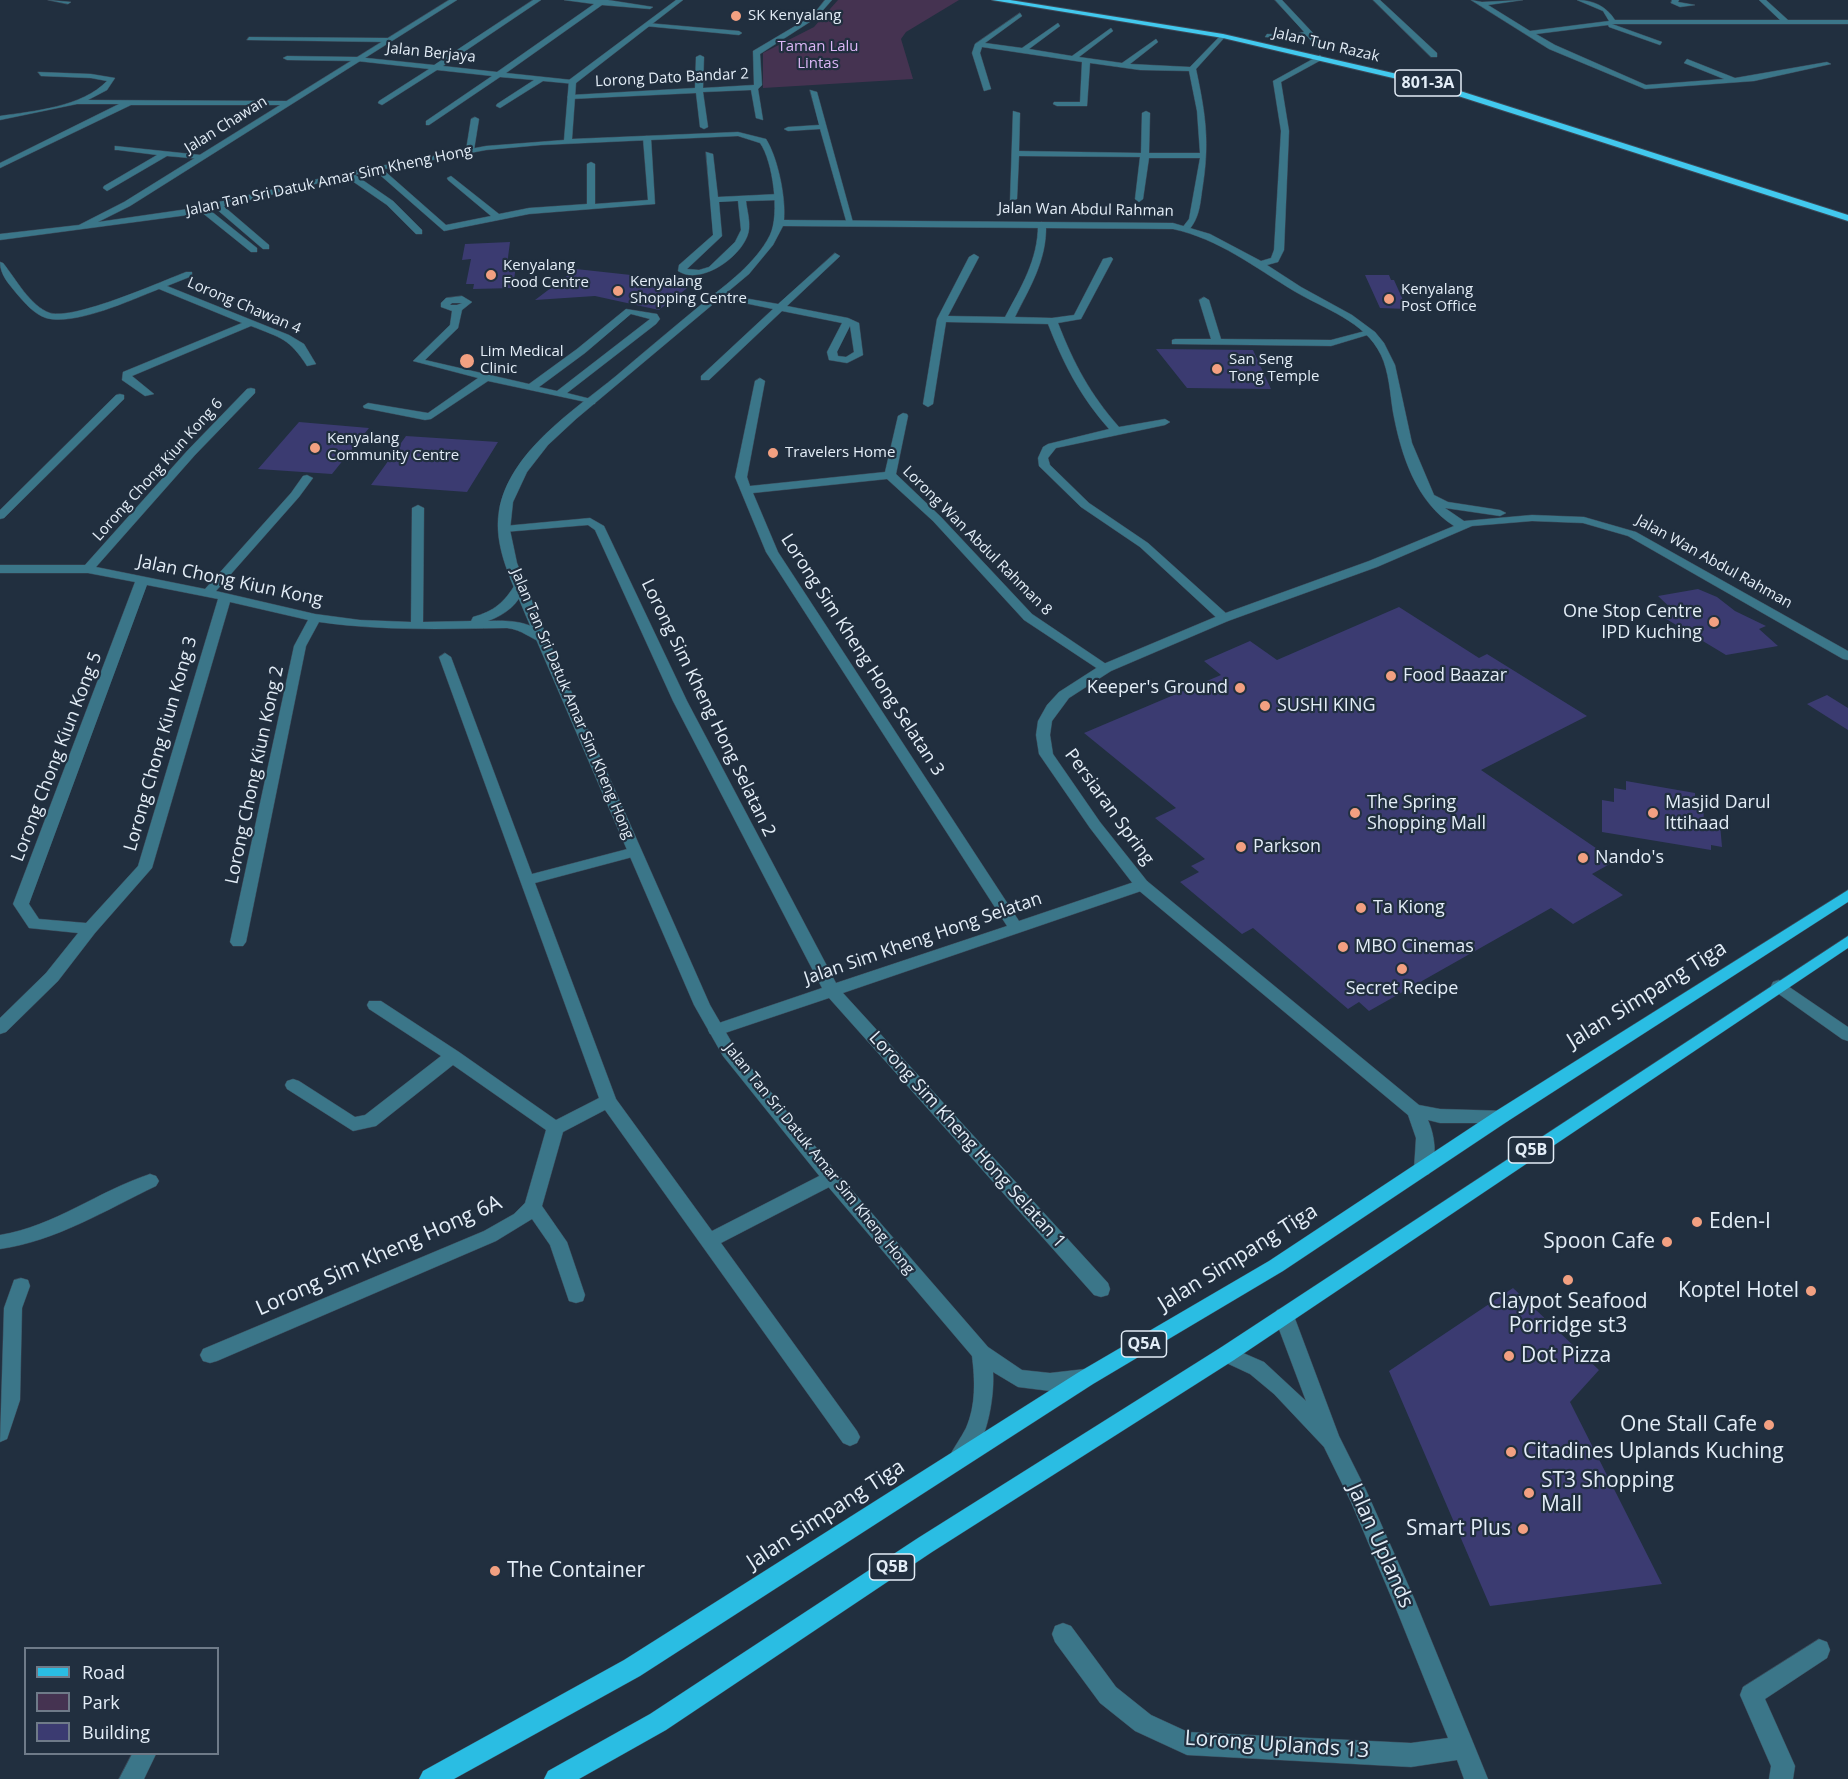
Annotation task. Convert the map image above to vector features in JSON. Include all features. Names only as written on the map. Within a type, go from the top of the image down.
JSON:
[{"type":"highway","name":"Jalan Tun Razak","points":[[996,0],[1321,52],[1333,50]]},
{"type":"highway","name":"Jalan Tun Razak","points":[[1037,0],[1267,36],[1429,84],[1848,218]]},
{"type":"highway","name":"Jalan Tun Razak","points":[[1377,62],[1442,79],[1848,209]]},
{"type":"highway","points":[[1819,200],[1838,204]]},
{"type":"highway","points":[[1802,203],[1848,222]]},
{"type":"main road","name":"Jalan Simpang Tiga","points":[[431,1779],[632,1668],[1086,1378],[1276,1266],[1502,1116],[1848,895]]},
{"type":"main road","name":"Q5B","points":[[556,1779],[658,1722],[925,1545],[1227,1354],[1848,941]]},
{"type":"street","points":[[51,0],[68,2]]},
{"type":"street","name":"Jalan Chawan","points":[[0,237],[81,227],[127,204],[454,0]]},
{"type":"street","points":[[382,102],[538,0]]},
{"type":"street","points":[[567,0],[650,7]]},
{"type":"street","points":[[568,141],[572,82],[680,0]]},
{"type":"street","name":"Lorong Dato Bandar 2","points":[[572,97],[754,87],[758,85],[756,53],[814,17],[829,0]]},
{"type":"street","points":[[1278,0],[1310,33],[1321,52],[1277,81],[1285,131],[1279,254],[1286,280]]},
{"type":"street","points":[[1376,0],[1434,54]]},
{"type":"street","points":[[1474,0],[1552,47],[1636,84],[1664,87],[1734,81],[1827,64]]},
{"type":"street","points":[[1482,4],[1520,0]]},
{"type":"street","points":[[1580,0],[1605,10],[1613,22]]},
{"type":"street","points":[[1664,0],[1682,1],[1674,20]]},
{"type":"street","points":[[1762,0],[1785,21]]},
{"type":"street","points":[[429,123],[603,2]]},
{"type":"street","points":[[987,89],[976,53],[979,44],[1020,15]]},
{"type":"street","points":[[1529,33],[1613,22],[1674,20],[1848,22]]},
{"type":"street","points":[[1603,23],[1660,43]]},
{"type":"street","points":[[647,25],[739,33]]},
{"type":"street","points":[[1024,50],[1058,25]]},
{"type":"street","points":[[1073,58],[1111,30]]},
{"type":"street","points":[[1267,36],[1290,37],[1310,33]]},
{"type":"street","points":[[979,44],[1124,66],[1192,69],[1223,36]]},
{"type":"street","points":[[249,39],[387,40]]},
{"type":"street","points":[[1124,66],[1156,41]]},
{"type":"street","points":[[700,57],[699,90],[704,127]]},
{"type":"street","name":"Jalan Berjaya","points":[[287,58],[357,59],[572,82]]},
{"type":"street","points":[[1057,104],[1084,104],[1086,61]]},
{"type":"street","points":[[1687,61],[1734,81]]},
{"type":"street","points":[[1186,228],[1193,219],[1204,156],[1201,111],[1192,69]]},
{"type":"street","points":[[0,118],[79,102],[105,87],[112,80],[91,76],[41,74]]},
{"type":"street","points":[[500,106],[541,79]]},
{"type":"street","points":[[754,87],[760,118]]},
{"type":"street","points":[[813,92],[851,224]]},
{"type":"street","points":[[79,102],[286,103]]},
{"type":"street","points":[[0,166],[131,102]]},
{"type":"street","points":[[1013,200],[1016,113]]},
{"type":"street","points":[[1139,199],[1145,154],[1146,113]]},
{"type":"street","points":[[470,150],[475,120]]},
{"type":"street","points":[[788,129],[822,127]]},
{"type":"street","name":"Jalan Tan Sri Datuk Amar Sim Kheng Hong","points":[[81,227],[203,209],[348,174],[470,150],[568,141],[738,134],[758,138],[767,147],[779,197],[779,223],[768,244],[753,264],[550,438],[520,473],[508,498],[504,530],[508,552],[520,586],[702,1005],[729,1052],[831,1178],[981,1353],[1018,1378],[1050,1383],[1086,1378]]},
{"type":"street","points":[[376,168],[444,228],[529,211],[652,202],[647,138]]},
{"type":"street","points":[[118,148],[201,157]]},
{"type":"street","points":[[107,188],[166,153]]},
{"type":"street","points":[[1014,153],[1204,156]]},
{"type":"street","points":[[709,154],[718,236],[682,267],[683,271],[700,273],[712,269],[739,243],[745,230],[742,199]]},
{"type":"street","points":[[591,164],[591,207]]},
{"type":"street","points":[[348,174],[390,203],[419,232]]},
{"type":"street","points":[[451,178],[497,217]]},
{"type":"street","points":[[714,200],[779,197]]},
{"type":"street","points":[[127,204],[124,211],[132,218],[144,219]]},
{"type":"street","points":[[217,205],[266,247]]},
{"type":"street","points":[[203,209],[254,250]]},
{"type":"street","name":"Jalan Wan Abdul Rahman","points":[[779,223],[1186,228],[1215,239],[1344,314],[1370,333],[1387,357],[1401,426],[1432,500]]},
{"type":"street","points":[[1009,320],[1040,256],[1044,238],[1042,225]]},
{"type":"street","points":[[1258,262],[1275,260],[1279,254]]},
{"type":"street","points":[[705,378],[835,256]]},
{"type":"street","points":[[928,404],[942,319],[974,257]]},
{"type":"street","points":[[942,319],[1052,321],[1078,317],[1108,259]]},
{"type":"street","points":[[0,265],[27,301],[49,316],[56,318],[93,309],[189,274]]},
{"type":"street","name":"Lorong Chawan 4","points":[[157,285],[296,342],[311,364]]},
{"type":"street","points":[[718,295],[848,321]]},
{"type":"street","points":[[1204,300],[1216,343]]},
{"type":"street","points":[[457,308],[455,326],[418,362],[591,402]]},
{"type":"street","points":[[530,388],[581,351],[629,311],[654,316],[653,322],[559,394]]},
{"type":"street","points":[[1052,321],[1069,364],[1091,402],[1116,431]]},
{"type":"street","points":[[149,394],[126,378],[127,374],[250,323]]},
{"type":"street","points":[[1175,342],[1331,343],[1370,333]]},
{"type":"street","points":[[369,406],[425,417],[431,416],[486,377]]},
{"type":"street","name":"Lorong Sim Kheng Hong Selatan 3","points":[[760,381],[741,477],[772,552],[1016,928]]},
{"type":"street","name":"Lorong Chong Kiun Kong 6","points":[[88,570],[191,453],[251,391]]},
{"type":"street","points":[[0,516],[120,397]]},
{"type":"street","points":[[890,475],[903,416]]},
{"type":"street","points":[[1165,422],[1052,446],[1043,458],[1045,466],[1085,505],[1144,545],[1224,618]]},
{"type":"street","name":"Lorong Wan Abdul Rahman 8","points":[[745,490],[890,475],[937,519],[1028,617],[1106,668]]},
{"type":"street","points":[[208,593],[296,495],[306,478]]},
{"type":"street","points":[[1432,500],[1445,505],[1532,518]]},
{"type":"street","points":[[1405,550],[1435,524],[1432,500]]},
{"type":"street","points":[[1432,500],[1463,526]]},
{"type":"street","points":[[417,626],[418,508]]},
{"type":"street","name":"Jalan Wan Abdul Rahman","points":[[1463,526],[1488,521],[1532,518],[1584,520],[1617,528],[1655,545],[1848,656]]},
{"type":"street","name":"Lorong Sim Kheng Hong Selatan 2","points":[[504,530],[590,521],[600,528],[680,701],[832,991]]},
{"type":"street","name":"Persiaran Spring","points":[[1414,1110],[1142,885],[1095,825],[1046,754],[1043,735],[1045,721],[1064,694],[1106,668],[1224,618],[1373,564],[1463,526]]},
{"type":"street","name":"Jalan Chong Kiun Kong","points":[[1,570],[88,570],[208,593],[315,618],[360,624],[417,626],[507,624],[525,627],[543,639]]},
{"type":"street","name":"Lorong Chong Kiun Kong 5","points":[[90,929],[34,924],[21,904],[142,581]]},
{"type":"street","name":"Jalan Chong Kiun Kong","points":[[454,626],[506,609],[515,599],[520,586]]},
{"type":"street","name":"Lorong Chong Kiun Kong 3","points":[[2,1023],[52,977],[90,929],[145,868],[225,597]]},
{"type":"street","name":"Lorong Chong Kiun Kong 2","points":[[238,942],[300,646],[315,618]]},
{"type":"street","points":[[445,657],[608,1101],[850,1437]]},
{"type":"street","points":[[528,880],[635,852]]},
{"type":"street","name":"Jalan Sim Kheng Hong Selatan","points":[[716,1030],[1142,885]]},
{"type":"street","points":[[1779,986],[1848,1035]]},
{"type":"street","name":"Lorong Sim Kheng Hong Selatan 1","points":[[832,991],[1101,1289]]},
{"type":"street","points":[[375,1005],[453,1056],[555,1128]]},
{"type":"street","points":[[293,1085],[353,1124],[362,1123],[370,1121],[453,1056]]},
{"type":"street","points":[[576,1295],[558,1242],[533,1207],[555,1128],[608,1101]]},
{"type":"street","points":[[1414,1110],[1446,1116],[1502,1116]]},
{"type":"street","points":[[1414,1110],[1422,1123],[1426,1136],[1423,1168]]},
{"type":"street","points":[[710,1240],[831,1178]]},
{"type":"street","points":[[0,1242],[13,1241],[43,1231],[150,1181]]},
{"type":"street","name":"Lorong Sim Kheng Hong 6A","points":[[210,1355],[490,1236],[520,1219],[533,1207]]},
{"type":"street","points":[[0,1433],[10,1400],[13,1308],[21,1286]]},
{"type":"street","points":[[1284,1316],[1331,1441]]},
{"type":"street","points":[[956,1460],[967,1445],[982,1414],[986,1382],[981,1353]]},
{"type":"street","name":"Jalan Uplands","points":[[1227,1354],[1257,1368],[1281,1388],[1331,1441],[1359,1497],[1402,1594],[1476,1779]]},
{"type":"street","name":"Lorong Uplands 13","points":[[1063,1634],[1108,1695],[1143,1723],[1187,1743],[1411,1755],[1464,1747]]},
{"type":"street","points":[[1781,1779],[1783,1766],[1751,1695],[1819,1650]]},
{"type":"street","points":[[131,1779],[143,1755]]},
{"type":"green space","name":"Taman Lalu Lintas","points":[[838,0],[959,0],[906,32],[901,39],[913,79],[763,88],[763,53],[814,27]]},
{"type":"building","name":"Kenyalang Food Centre","points":[[510,242],[507,265],[516,265],[513,288],[473,289],[474,284],[466,284],[471,259],[462,260],[465,244]]},
{"type":"building","name":"Kenyalang Shopping Centre","points":[[576,269],[695,282],[659,310],[595,296],[535,300]]},
{"type":"building","name":"Kenyalang Post Office","points":[[1365,275],[1389,275],[1391,280],[1394,280],[1407,309],[1380,308]]},
{"type":"building","name":"San Seng Tong Temple","points":[[1156,349],[1253,350],[1271,389],[1187,388]]},
{"type":"building","name":"Kenyalang Community Centre","points":[[299,422],[369,428],[332,474],[258,469]]},
{"type":"building","points":[[406,436],[498,442],[467,492],[371,485]]},
{"type":"building","name":"One Stop Centre IPD Kuching","points":[[1698,589],[1717,597],[1735,611],[1766,626],[1759,629],[1778,646],[1726,655],[1663,617],[1677,614],[1658,596]]},
{"type":"building","name":"The Spring Shopping Mall","points":[[1399,607],[1479,658],[1487,654],[1587,716],[1481,770],[1615,861],[1592,874],[1623,895],[1573,924],[1551,908],[1369,1011],[1359,1002],[1348,1009],[1253,928],[1242,934],[1180,882],[1199,872],[1191,866],[1205,859],[1155,818],[1176,808],[1084,733],[1221,675],[1204,661],[1250,641],[1277,660]]},
{"type":"building","points":[[1827,695],[1848,708],[1848,730],[1807,704]]},
{"type":"building","name":"Masjid Darul Ittihaad","points":[[1626,781],[1695,793],[1695,804],[1703,805],[1704,821],[1720,824],[1722,847],[1711,845],[1711,850],[1602,832],[1602,800],[1614,802],[1614,788],[1626,790]]},
{"type":"building","name":"ST3 Shopping Mall","points":[[1513,1288],[1599,1370],[1570,1402],[1662,1584],[1490,1606],[1389,1371]]},
{"type":"place","name":"SK Kenyalang","points":[[736,16]]},
{"type":"place","name":"Kenyalang Food Centre","points":[[491,275]]},
{"type":"place","name":"Kenyalang Shopping Centre","points":[[618,291]]},
{"type":"place","name":"Kenyalang Post Office","points":[[1389,299]]},
{"type":"place","name":"Lim Medical Clinic","points":[[467,361]]},
{"type":"place","name":"San Seng Tong Temple","points":[[1217,369]]},
{"type":"place","name":"Kenyalang Community Centre","points":[[315,448]]},
{"type":"place","name":"Travelers Home","points":[[773,453]]},
{"type":"place","name":"One Stop Centre IPD Kuching","points":[[1714,622]]},
{"type":"place","name":"Food Baazar","points":[[1391,676]]},
{"type":"place","name":"Keeper's Ground","points":[[1240,688]]},
{"type":"place","name":"SUSHI KING","points":[[1265,706]]},
{"type":"place","name":"The Spring Shopping Mall","points":[[1355,813]]},
{"type":"place","name":"Masjid Darul Ittihaad","points":[[1653,813]]},
{"type":"place","name":"Parkson","points":[[1241,847]]},
{"type":"place","name":"Nando's","points":[[1583,858]]},
{"type":"place","name":"Ta Kiong","points":[[1361,908]]},
{"type":"place","name":"MBO Cinemas","points":[[1343,947]]},
{"type":"place","name":"Secret Recipe","points":[[1402,969]]},
{"type":"place","name":"Eden-I","points":[[1697,1222]]},
{"type":"place","name":"Spoon Cafe","points":[[1667,1242]]},
{"type":"place","name":"Claypot Seafood Porridge st3","points":[[1568,1280]]},
{"type":"place","name":"Koptel Hotel","points":[[1811,1291]]},
{"type":"place","name":"Dot Pizza","points":[[1509,1356]]},
{"type":"place","name":"One Stall Cafe","points":[[1769,1425]]},
{"type":"place","name":"Citadines Uplands Kuching","points":[[1511,1452]]},
{"type":"place","name":"ST3 Shopping Mall","points":[[1529,1493]]},
{"type":"place","name":"Smart Plus","points":[[1523,1529]]},
{"type":"place","name":"The Container","points":[[495,1571]]}]
